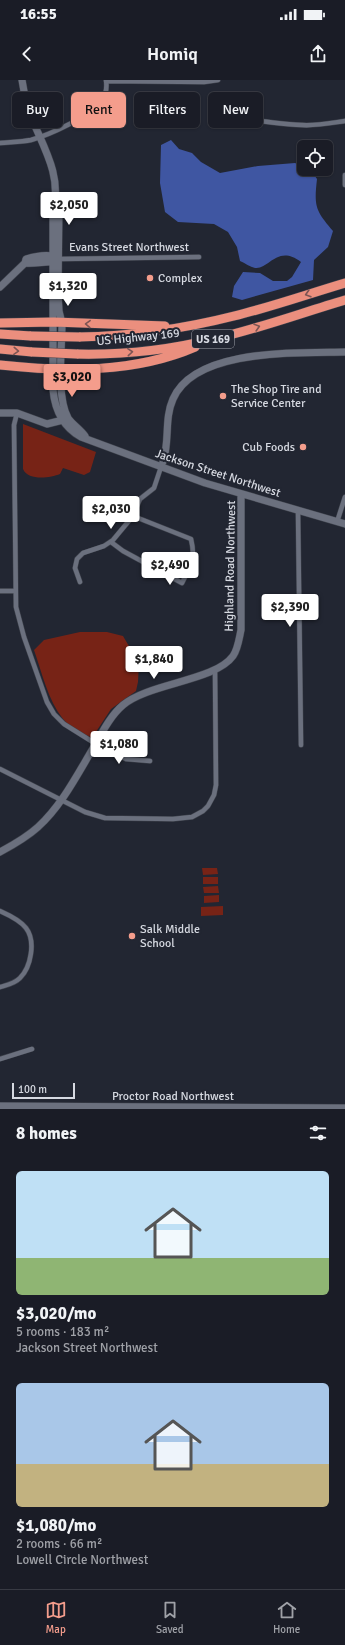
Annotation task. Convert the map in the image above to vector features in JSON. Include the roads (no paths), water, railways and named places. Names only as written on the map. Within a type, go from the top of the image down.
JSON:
[{"type":"highway","name":"US Highway 169","points":[[0,334],[79,337],[144,333],[210,322],[345,283]]},
{"type":"highway","name":"US Highway 169","points":[[0,349],[77,354],[139,352],[213,339],[345,300]]},
{"type":"highway","points":[[0,323],[172,326],[210,322]]},
{"type":"highway","points":[[0,365],[57,369],[145,363],[174,355],[213,339]]},
{"type":"street","points":[[22,80],[29,111],[52,167],[56,200],[59,207],[56,259],[59,312],[58,323]]},
{"type":"street","points":[[0,143],[27,141],[64,127],[98,105],[104,97],[106,80],[204,82],[218,80]]},
{"type":"street","points":[[263,121],[303,126],[345,121]]},
{"type":"street","points":[[345,175],[345,185]]},
{"type":"street","name":"Evans Street Northwest","points":[[0,287],[25,263],[29,265],[56,259],[199,257]]},
{"type":"street","name":"Jackson Street Northwest","points":[[57,369],[53,355],[58,323]]},
{"type":"street","name":"Jackson Street Northwest","points":[[58,323],[62,355],[57,369],[55,402],[74,433],[162,464],[241,495],[345,524]]},
{"type":"street","points":[[80,582],[75,568],[77,559],[83,553],[111,542],[133,516],[138,503],[154,488],[168,444],[168,421],[171,406],[176,392],[192,375],[216,365],[264,354],[345,352]]},
{"type":"street","points":[[0,413],[16,413],[47,424],[66,420]]},
{"type":"street","points":[[16,413],[14,425],[16,608],[19,622],[50,708],[64,724],[96,744],[126,759],[150,761]]},
{"type":"street","name":"Highland Road Northwest","points":[[0,852],[35,830],[50,815],[62,800],[118,709],[145,693],[224,665],[233,656],[237,650],[240,638],[241,495]]},
{"type":"street","points":[[337,522],[345,497]]},
{"type":"street","points":[[298,511],[300,745]]},
{"type":"street","points":[[111,542],[123,551],[182,583],[192,562],[194,552],[191,539],[133,516]]},
{"type":"street","points":[[0,591],[15,591]]},
{"type":"street","points":[[0,769],[62,800],[99,816],[132,819],[186,818],[203,811],[210,803],[215,790],[215,669]]},
{"type":"street","points":[[0,911],[15,918],[24,926],[30,934],[31,944],[30,957],[23,974],[16,981],[0,987]]},
{"type":"street","points":[[0,1059],[32,1049]]},
{"type":"street","name":"Proctor Road Northwest","points":[[0,1106],[344,1108]]},
{"type":"water","points":[[171,140],[179,149],[192,153],[201,162],[220,173],[258,166],[295,163],[297,164],[297,176],[315,176],[317,179],[317,207],[322,218],[333,231],[328,247],[314,260],[313,280],[242,300],[232,297],[234,286],[243,272],[260,273],[273,281],[287,281],[292,277],[301,262],[293,257],[286,256],[274,259],[260,268],[255,268],[240,261],[237,247],[228,232],[214,224],[178,222],[165,212],[160,183],[161,145]]},
{"type":"place","name":"Complex","points":[[150,278]]},
{"type":"place","name":"The Shop Tire and Service Center","points":[[223,396]]},
{"type":"place","name":"Cub Foods","points":[[303,447]]},
{"type":"place","name":"Salk Middle School","points":[[132,936]]}]
